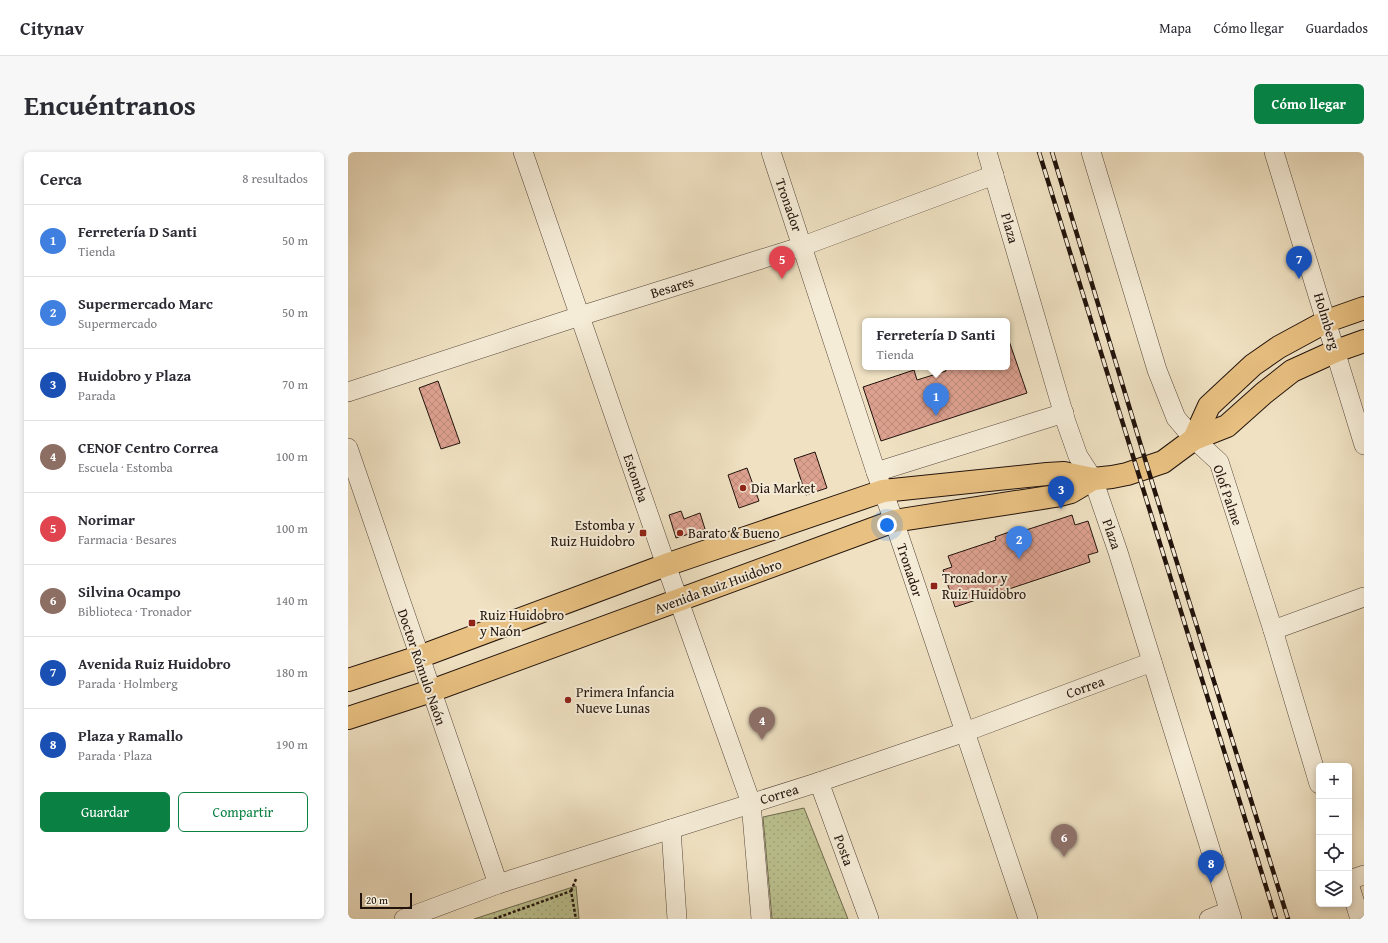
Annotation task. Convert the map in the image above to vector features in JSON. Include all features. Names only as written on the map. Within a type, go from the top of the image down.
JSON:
[{"type":"main road","name":"Avenida Ruiz Huidobro","points":[[1194,439],[1209,406],[1253,365],[1279,347],[1327,321],[1364,308]]},
{"type":"main road","name":"Avenida Ruiz Huidobro","points":[[348,680],[419,657],[666,565],[880,482],[1064,473],[1093,479],[1127,474],[1163,462],[1194,439],[1227,426],[1264,393],[1292,371],[1336,351],[1364,341]]},
{"type":"main road","name":"Avenida Ruiz Huidobro","points":[[348,718],[431,691],[894,521],[1055,496],[1071,492],[1093,479]]},
{"type":"street","name":"Estomba","points":[[523,152],[666,565],[751,803],[762,919]]},
{"type":"street","name":"Tronador","points":[[771,152],[880,482],[1028,919]]},
{"type":"street","name":"Plaza","points":[[987,152],[1064,413],[1078,456],[1093,479],[1118,552],[1230,915]]},
{"type":"street","name":"Olof Palme","points":[[1091,152],[1157,370],[1176,418],[1194,439],[1219,462],[1273,630],[1316,774]]},
{"type":"street","name":"Holmberg","points":[[1274,152],[1364,445]]},
{"type":"street","name":"Besares","points":[[348,392],[580,316],[803,246],[994,175]]},
{"type":"street","points":[[880,482],[1064,413]]},
{"type":"street","name":"Doctor Rómulo Naón","points":[[348,448],[498,884]]},
{"type":"street","points":[[1273,630],[1364,597]]},
{"type":"street","name":"Correa","points":[[404,919],[498,884],[819,782],[965,732],[1152,662]]},
{"type":"street","name":"Posta","points":[[819,782],[869,919]]},
{"type":"street","points":[[672,829],[677,919]]},
{"type":"street","points":[[1352,879],[1364,875]]},
{"type":"street","points":[[1352,894],[1360,919]]},
{"type":"street","points":[[1209,919],[1230,915]]},
{"type":"path","points":[[494,919],[572,892],[576,919]]},
{"type":"green space","points":[[804,808],[848,919],[772,919],[763,817]]},
{"type":"green space","points":[[576,886],[579,919],[474,919]]},
{"type":"building","points":[[1010,344],[1027,393],[881,441],[863,387],[914,370],[917,380],[946,371],[1010,370]]},
{"type":"building","points":[[438,381],[460,443],[441,449],[419,388]]},
{"type":"building","points":[[815,452],[827,488],[806,495],[794,459]]},
{"type":"building","name":"Dia Market","points":[[747,468],[759,501],[739,508],[728,475]]},
{"type":"building","points":[[681,511],[684,519],[700,513],[705,529],[676,538],[669,515]]},
{"type":"building","points":[[1072,515],[1075,525],[1088,521],[1098,552],[1088,555],[1090,562],[955,607],[943,570],[952,567],[948,556],[996,540],[995,537],[1015,530],[1017,533]]},
{"type":"railway","points":[[1039,152],[1276,919]]},
{"type":"railway","points":[[1052,152],[1155,492],[1288,919]]},
{"type":"place","name":"Norimar","points":[[782,279]]},
{"type":"place","name":"Avenida Ruiz Huidobro","points":[[1299,279]]},
{"type":"place","name":"Ferretería D Santi","points":[[936,416]]},
{"type":"place","name":"Dia Market","points":[[743,488]]},
{"type":"place","name":"Huidobro y Plaza","points":[[1061,509]]},
{"type":"place","name":"Estomba y Ruiz Huidobro","points":[[643,533]]},
{"type":"place","name":"Barato & Bueno","points":[[680,533]]},
{"type":"place","name":"Supermercado Marc","points":[[1019,559]]},
{"type":"place","name":"Tronador y Ruiz Huidobro","points":[[934,586]]},
{"type":"place","name":"Ruiz Huidobro y Naón","points":[[472,623]]},
{"type":"place","name":"Primera Infancia Nueve Lunas","points":[[568,700]]},
{"type":"place","name":"CENOF Centro Correa","points":[[762,740]]},
{"type":"place","name":"Silvina Ocampo","points":[[1064,857]]},
{"type":"place","name":"Plaza y Ramallo","points":[[1211,883]]}]
